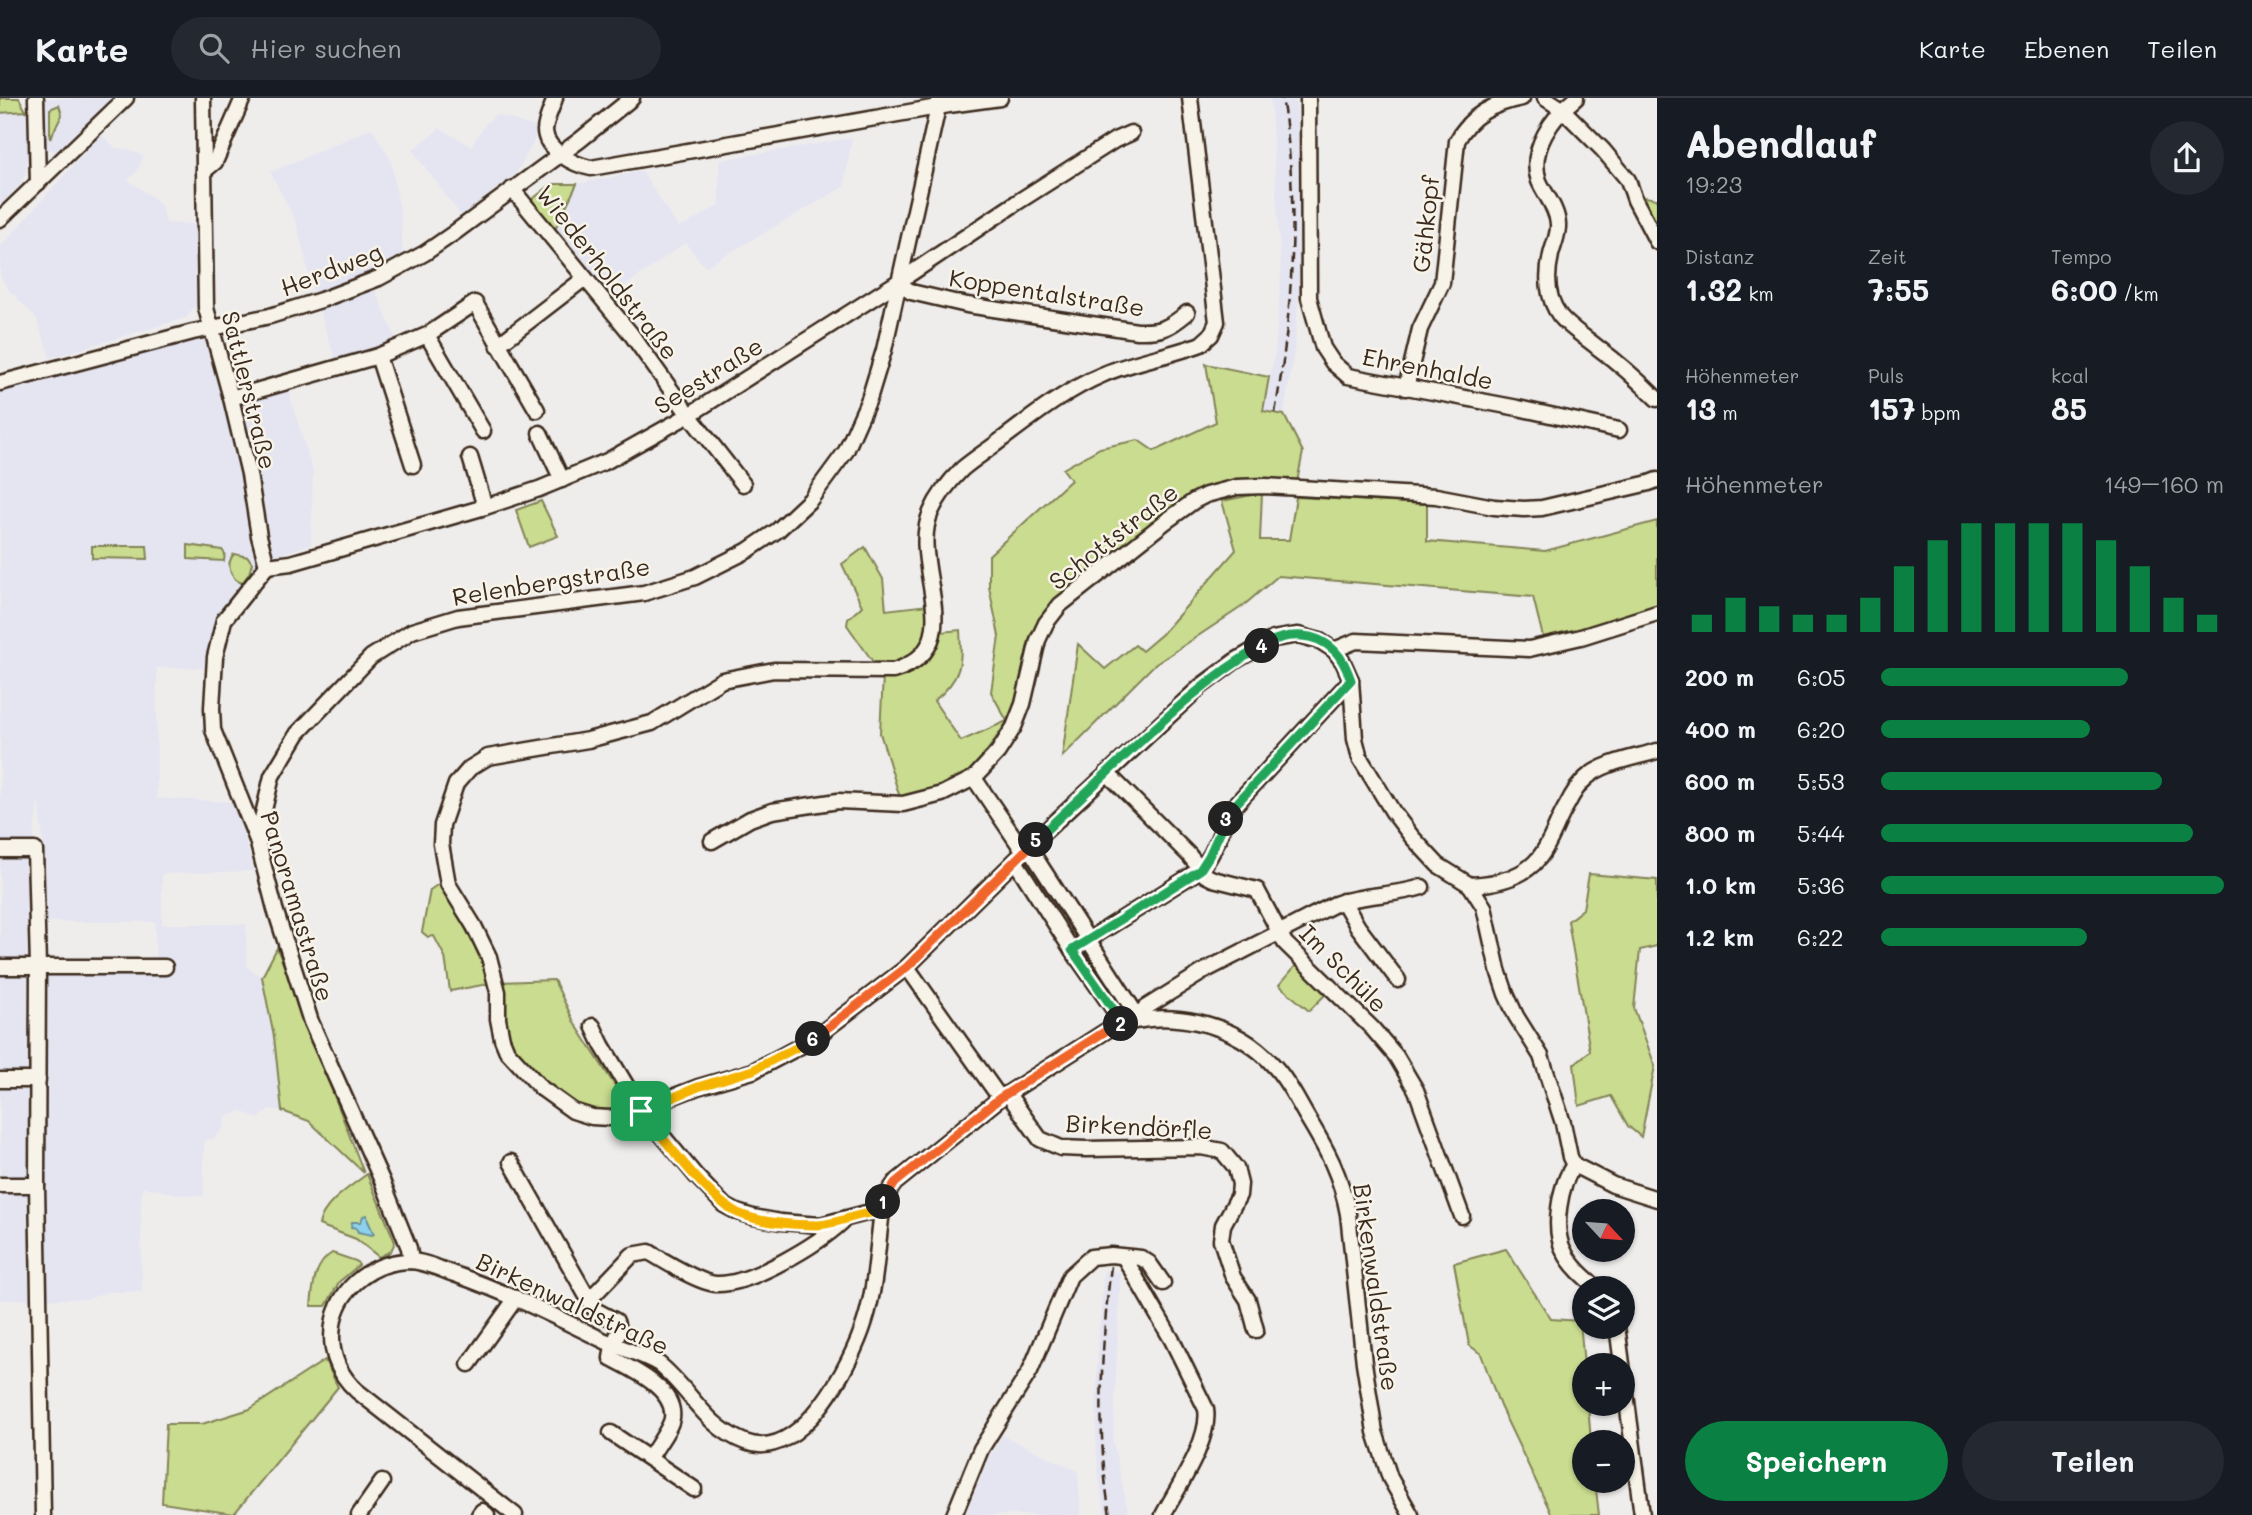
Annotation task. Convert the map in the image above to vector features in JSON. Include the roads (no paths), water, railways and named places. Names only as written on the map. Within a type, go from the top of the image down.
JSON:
[{"type":"street","points":[[36,98],[38,183]]},
{"type":"street","points":[[0,219],[126,98]]},
{"type":"street","name":"Sattlerstraße","points":[[203,98],[206,308],[249,474],[267,566]]},
{"type":"street","points":[[204,170],[215,162],[243,98]]},
{"type":"street","points":[[555,98],[545,129],[549,143],[561,154],[591,168],[939,103],[1000,98]]},
{"type":"street","name":"Herdweg","points":[[0,383],[210,328],[270,316],[379,278],[425,253],[561,154],[632,98]]},
{"type":"street","points":[[1190,98],[1217,322],[1211,335],[1201,344],[1104,374],[1074,389],[963,469],[942,492],[930,515],[926,540],[935,631],[928,648],[919,658],[908,666],[893,671],[774,670],[722,680],[652,723],[588,740],[488,757],[470,768],[456,784],[442,825],[440,844],[448,884],[474,926],[489,957],[498,992],[498,1018],[502,1039],[507,1051],[541,1088],[573,1111],[592,1117],[609,1118],[641,1111],[698,1087],[753,1070],[812,1040],[907,967],[1022,854],[1200,687],[1235,661],[1273,639],[1306,636],[1334,650],[1343,662],[1351,680],[1355,739],[1360,758],[1393,812],[1438,864],[1470,885],[1485,907],[1498,970],[1506,994],[1516,1016],[1541,1056],[1574,1165],[1613,1185],[1657,1199]]},
{"type":"street","name":"Ehrenhalde","points":[[1308,98],[1309,298],[1323,348],[1333,363],[1348,376],[1619,429]]},
{"type":"street","name":"Gähkopf","points":[[1406,388],[1420,329],[1442,283],[1457,141],[1469,123],[1480,113],[1496,105],[1522,98]]},
{"type":"street","points":[[1545,98],[1562,110],[1603,150],[1628,180],[1635,200],[1657,242]]},
{"type":"street","points":[[1576,98],[1562,110],[1541,144],[1536,164],[1539,180],[1552,203],[1558,225],[1550,257],[1550,297],[1560,316],[1633,375],[1657,400]]},
{"type":"street","name":"Relenbergstraße","points":[[257,840],[272,776],[298,733],[371,657],[412,631],[458,617],[645,593],[695,577],[747,551],[778,530],[810,500],[846,451],[869,399],[884,350],[939,103]]},
{"type":"street","name":"Seestraße","points":[[267,566],[290,563],[485,507],[562,480],[607,460],[689,415],[1115,139],[1131,133]]},
{"type":"street","name":"Wiederholdstraße","points":[[512,188],[631,334],[743,484]]},
{"type":"street","points":[[498,345],[586,278]]},
{"type":"street","name":"Koppentalstraße","points":[[898,282],[911,292],[967,305],[1137,331],[1153,332],[1170,327],[1187,313]]},
{"type":"street","points":[[231,398],[378,356],[427,335],[475,303],[537,410]]},
{"type":"street","points":[[427,335],[483,431]]},
{"type":"street","points":[[378,356],[413,465]]},
{"type":"street","points":[[540,433],[562,480]]},
{"type":"street","points":[[470,457],[485,507]]},
{"type":"street","name":"Schottstraße","points":[[712,841],[750,819],[772,811],[838,801],[903,804],[942,794],[974,778],[998,752],[1014,726],[1023,704],[1038,640],[1046,623],[1060,605],[1164,522],[1206,495],[1237,487],[1265,486],[1436,496],[1524,509],[1562,503],[1657,480]]},
{"type":"street","name":"Panoramastraße","points":[[267,566],[224,620],[215,657],[213,730],[257,840],[275,909],[311,1022],[380,1176],[409,1248],[411,1261]]},
{"type":"street","points":[[1334,650],[1356,641],[1529,649],[1581,637],[1657,613]]},
{"type":"street","points":[[1072,950],[1200,870],[1227,816],[1236,804],[1351,680]]},
{"type":"street","points":[[1470,885],[1497,882],[1526,869],[1539,858],[1561,814],[1586,778],[1602,768],[1657,751]]},
{"type":"street","name":"Im Schüle","points":[[1107,773],[1189,855],[1200,870],[1213,879],[1257,890],[1285,943],[1372,1028],[1396,1056],[1416,1090],[1462,1216]]},
{"type":"street","points":[[974,778],[1022,854],[1072,950],[1123,1023]]},
{"type":"street","points":[[0,850],[35,850],[43,1515]]},
{"type":"street","points":[[1022,854],[1088,940],[1140,1020]]},
{"type":"street","points":[[1140,1020],[1145,1009],[1206,970],[1343,901],[1422,887]]},
{"type":"street","points":[[1343,901],[1357,926],[1398,980]]},
{"type":"street","points":[[0,967],[165,967]]},
{"type":"street","points":[[907,967],[1004,1096]]},
{"type":"street","name":"Birkenwaldstraße","points":[[515,1515],[357,1391],[339,1370],[333,1349],[334,1318],[349,1289],[371,1270],[411,1261],[463,1277],[516,1298],[659,1364],[668,1371],[704,1415],[725,1433],[748,1444],[770,1446],[794,1436],[811,1420],[849,1360],[872,1293],[885,1197],[895,1183],[1004,1096],[1109,1029],[1140,1020],[1172,1019],[1209,1025],[1226,1031],[1261,1052],[1276,1068],[1330,1155],[1339,1175],[1346,1203],[1368,1395],[1375,1432],[1390,1478],[1411,1515]]},
{"type":"street","points":[[593,1026],[641,1111],[724,1205],[737,1212],[781,1222],[820,1225],[870,1212],[881,1213]]},
{"type":"street","points":[[0,1080],[38,1080]]},
{"type":"street","name":"Birkendörfle","points":[[1004,1096],[1040,1139],[1061,1147],[1201,1147],[1222,1151],[1236,1168],[1240,1184],[1239,1195],[1223,1224],[1221,1240],[1233,1277],[1248,1300],[1256,1330]]},
{"type":"street","points":[[511,1162],[595,1310],[616,1321],[619,1332],[611,1358],[649,1379],[670,1402],[672,1419],[650,1458]]},
{"type":"street","points":[[1574,1165],[1567,1174],[1560,1201],[1559,1230],[1562,1249],[1584,1276]]},
{"type":"street","points":[[0,1185],[37,1185]]},
{"type":"street","points":[[589,1300],[632,1255],[649,1252],[716,1285],[743,1280],[781,1262],[828,1235],[843,1221]]},
{"type":"street","points":[[954,1515],[981,1449],[1030,1371],[1070,1276],[1091,1257],[1111,1255],[1141,1258],[1149,1263],[1163,1283]]},
{"type":"street","points":[[1124,1257],[1172,1340],[1206,1409],[1208,1420],[1204,1436],[1163,1515]]},
{"type":"street","points":[[468,1364],[516,1298]]},
{"type":"street","points":[[1619,1339],[1642,1515]]},
{"type":"street","points":[[611,1433],[694,1489]]},
{"type":"street","points":[[359,1515],[382,1482]]},
{"type":"street","points":[[479,1515],[482,1511],[487,1515]]},
{"type":"water","points":[[367,1215],[374,1234],[372,1235],[358,1232],[351,1227],[352,1222],[361,1222],[363,1216]]},
{"type":"railway","points":[[1275,413],[1286,335],[1292,256],[1291,176],[1282,98]]},
{"type":"railway","points":[[1110,1515],[1103,1453],[1102,1390],[1111,1266]]}]
